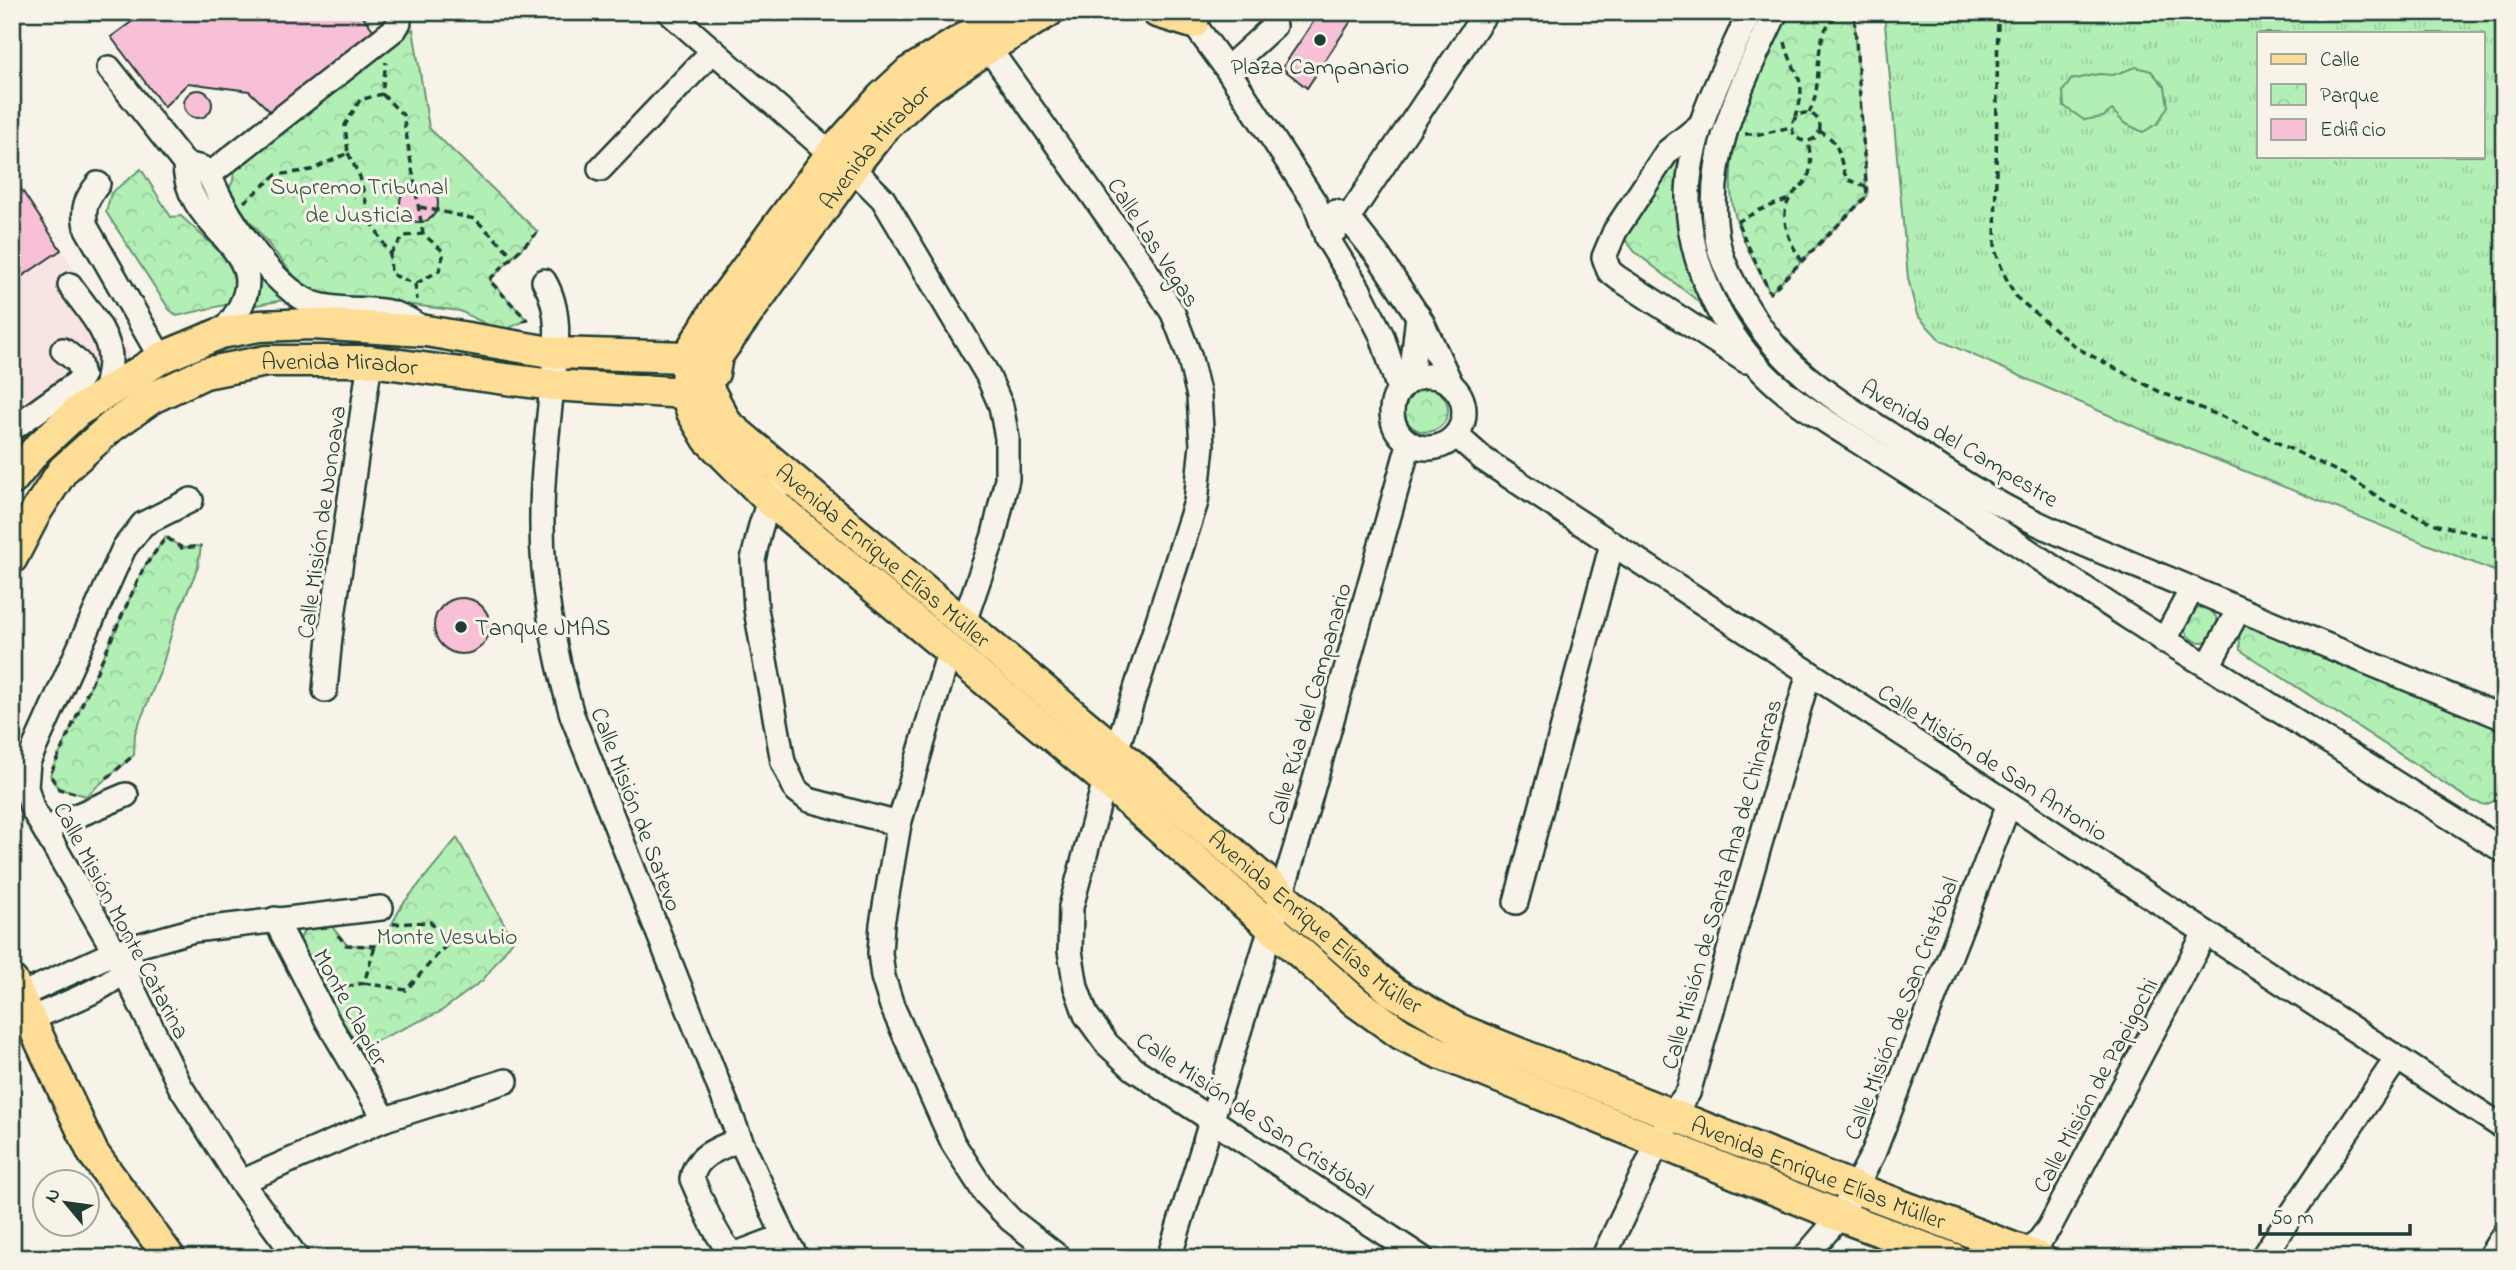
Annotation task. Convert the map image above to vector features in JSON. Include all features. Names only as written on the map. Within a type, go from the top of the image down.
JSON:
[{"type":"main road","name":"Avenida Mirador","points":[[982,40],[1007,12]]},
{"type":"main road","name":"Avenida Mirador","points":[[12,558],[37,510],[63,470],[111,427],[152,398],[205,373],[266,361],[370,361],[552,385],[698,394],[717,356],[882,97],[909,72],[1048,12]]},
{"type":"main road","points":[[1157,12],[1191,16]]},
{"type":"main road","name":"Avenida Mirador","points":[[687,357],[718,308],[841,161]]},
{"type":"main road","name":"Avenida Mirador","points":[[12,480],[36,450],[78,411],[161,358],[221,333],[259,326],[422,319],[556,352],[717,356]]},
{"type":"main road","points":[[687,357],[698,394]]},
{"type":"main road","name":"Avenida Enrique Elías Müller","points":[[1952,1258],[1840,1216],[1437,1052],[1401,1034],[1356,1002],[1105,780],[769,500],[708,439],[692,412],[698,394],[727,424],[786,475],[1116,751],[1392,991],[1421,1010],[1458,1029],[2031,1256]]},
{"type":"main road","points":[[20,999],[93,1153],[170,1258]]},
{"type":"street","points":[[208,190],[395,29],[399,22],[399,12]]},
{"type":"street","points":[[669,12],[883,199],[987,374],[1001,406],[1007,438],[1007,479],[994,535],[964,622]]},
{"type":"street","points":[[1327,238],[1348,218],[1486,12]]},
{"type":"street","name":"Avenida del Campestre","points":[[1750,12],[1729,85],[1725,127],[1716,164],[1713,203],[1717,241],[1744,301],[1763,331],[1785,357],[1844,404],[1913,450],[2036,523],[2238,611],[2504,718]]},
{"type":"street","name":"Avenida del Campestre","points":[[1776,12],[1703,123],[1667,152],[1615,231],[1604,257],[1605,264],[1618,278],[1763,373],[1796,402],[2002,533],[2164,641],[2501,842]]},
{"type":"street","points":[[1191,16],[1315,204],[1327,238],[1374,319],[1403,386]]},
{"type":"street","points":[[1227,69],[1274,26]]},
{"type":"street","name":"Calle Las Vegas","points":[[982,40],[1142,263],[1173,313],[1189,355],[1199,396],[1202,445],[1196,502],[1116,751]]},
{"type":"street","points":[[600,169],[713,51]]},
{"type":"street","points":[[109,68],[184,164],[185,176],[208,190],[288,289],[306,301],[323,306],[390,310],[409,318],[422,319]]},
{"type":"street","name":"Avenida del Campestre","points":[[1703,123],[1690,166],[1688,203],[1693,245],[1707,284],[1727,325],[1763,373]]},
{"type":"street","points":[[98,184],[86,199],[83,213],[86,228],[161,358]]},
{"type":"street","points":[[208,190],[233,248],[248,272],[249,284],[238,315],[221,333]]},
{"type":"street","points":[[1315,204],[1348,218],[1379,257],[1413,308],[1451,384],[1458,392],[1464,414],[1456,435],[1439,447],[1429,449],[1409,444],[1400,436],[1393,425],[1391,413],[1393,401],[1403,386],[1413,361],[1413,308]]},
{"type":"street","name":"Calle Misión de Satevo","points":[[544,281],[550,292],[556,316],[556,352],[542,513],[548,616],[559,671],[572,715],[740,1139],[784,1236],[797,1258]]},
{"type":"street","points":[[70,285],[107,344],[110,358],[105,394]]},
{"type":"street","points":[[1374,319],[1413,308]]},
{"type":"street","points":[[12,429],[78,382],[82,376],[79,363],[63,350]]},
{"type":"street","name":"Calle Misión de Nonoava","points":[[325,690],[330,637],[370,361]]},
{"type":"street","points":[[1403,386],[1418,377],[1430,376],[1451,384]]},
{"type":"street","points":[[1796,402],[1810,378]]},
{"type":"street","name":"Calle Misión de San Antonio","points":[[1456,435],[1483,460],[2504,1128]]},
{"type":"street","name":"Calle Rúa del Campanario","points":[[1169,1258],[1299,837],[1409,444]]},
{"type":"street","points":[[786,475],[769,500],[753,560],[756,609],[783,762],[796,790],[809,800],[899,824]]},
{"type":"street","name":"Calle Misión Monte Catarina","points":[[191,500],[143,524],[132,535],[28,762],[26,787],[32,808],[120,962],[180,1086],[241,1182],[297,1258]]},
{"type":"street","points":[[1516,902],[1612,544]]},
{"type":"street","points":[[2164,641],[2192,589]]},
{"type":"street","points":[[2208,666],[2238,611]]},
{"type":"street","points":[[949,652],[899,824],[882,925],[880,953],[883,977],[892,1006],[953,1143],[985,1192],[1011,1220],[1060,1258]]},
{"type":"street","name":"Calle Misión de Santa Ana de Chinarras","points":[[1603,1258],[1672,1113],[1688,1093],[1809,673]]},
{"type":"street","name":"Calle Misión de San Cristóbal","points":[[1116,751],[1105,780],[1071,907],[1070,951],[1076,987],[1086,1015],[1107,1044],[1134,1069],[1422,1258]]},
{"type":"street","points":[[45,829],[126,795]]},
{"type":"street","name":"Calle Misión de San Cristóbal","points":[[1804,1258],[1840,1216],[1873,1154],[2009,804]]},
{"type":"street","points":[[20,999],[120,962],[142,944],[194,930],[275,919],[390,916]]},
{"type":"street","name":"Monte Clapier","points":[[275,919],[320,1008],[385,1118]]},
{"type":"street","name":"Calle Misión de Papigochi","points":[[2031,1256],[2049,1228],[2205,933]]},
{"type":"street","points":[[2262,1258],[2397,1058]]},
{"type":"street","points":[[241,1182],[385,1118],[506,1081]]},
{"type":"street","points":[[740,1139],[701,1158],[692,1179],[730,1252],[736,1254],[784,1236]]},
{"type":"street","points":[[2488,1258],[2504,1234]]},
{"type":"path","points":[[1825,12],[1831,19]]},
{"type":"path","points":[[1809,113],[1816,95],[1819,50],[1824,30],[1831,19],[1844,12]]},
{"type":"path","points":[[1735,216],[1770,293],[1867,196],[1854,12]]},
{"type":"path","points":[[1998,12],[1995,250],[2017,297],[2077,348],[2160,392],[2228,419],[2327,466],[2349,477],[2387,503],[2438,524],[2504,541]]},
{"type":"path","points":[[2500,12],[2504,16]]},
{"type":"path","points":[[1737,132],[1762,134],[1791,127],[1797,116],[1802,86],[1789,60],[1785,40]]},
{"type":"path","points":[[382,51],[386,62],[382,94]]},
{"type":"path","points":[[382,94],[360,100],[345,125],[348,153],[360,177],[370,219],[390,255],[391,274],[415,284]]},
{"type":"path","points":[[382,94],[404,115],[423,234],[444,252],[439,271],[415,284]]},
{"type":"path","points":[[1791,127],[1795,136],[1808,141],[1815,138],[1819,131],[1817,118],[1809,113],[1797,116]]},
{"type":"path","points":[[1819,131],[1832,137],[1840,153],[1847,179],[1866,187]]},
{"type":"path","points":[[1802,261],[1791,244],[1784,213],[1789,199],[1807,178],[1811,158],[1808,141]]},
{"type":"path","points":[[239,207],[276,175],[311,170],[348,153]]},
{"type":"path","points":[[1737,222],[1789,199]]},
{"type":"path","points":[[419,207],[475,219],[513,256]]},
{"type":"path","points":[[516,325],[527,320],[489,280],[538,232]]},
{"type":"path","points":[[390,255],[404,236],[423,234]]},
{"type":"path","points":[[415,284],[422,319]]},
{"type":"path","points":[[86,796],[59,789],[51,775],[143,569],[166,537],[182,548],[201,545]]},
{"type":"path","points":[[105,780],[134,755]]},
{"type":"path","points":[[364,983],[375,946],[390,916],[430,922],[449,942]]},
{"type":"path","points":[[335,931],[346,946],[375,946]]},
{"type":"path","points":[[320,1008],[341,989],[364,983],[406,990],[449,942],[470,940]]},
{"type":"shaded area","points":[[12,175],[131,355],[54,406],[12,445]]},
{"type":"green space","points":[[1786,12],[1854,12],[1867,196],[1770,293],[1738,225],[1731,190],[1731,164],[1743,111]]},
{"type":"green space","points":[[1884,12],[2504,12],[2504,575],[2147,432],[1941,341],[1917,315],[1908,278]]},
{"type":"green space","name":"Supremo Tribunal de Justicia","points":[[413,29],[429,128],[538,232],[490,280],[527,320],[505,330],[460,311],[315,293],[295,277],[227,192],[233,181],[234,169],[281,122]]},
{"type":"green space","points":[[2136,67],[2151,71],[2165,87],[2168,106],[2158,123],[2143,132],[2124,123],[2112,110],[2103,117],[2084,120],[2064,106],[2063,91],[2071,80],[2099,74],[2113,75]]},
{"type":"green space","points":[[1704,103],[1691,173],[1704,249],[1748,340],[1635,252],[1620,233]]},
{"type":"green space","points":[[141,169],[171,217],[181,216],[235,266],[235,289],[229,304],[177,316],[169,309],[106,212],[111,193]]},
{"type":"green space","points":[[259,263],[289,299],[246,307],[257,281]]},
{"type":"green space","points":[[1426,388],[1435,389],[1442,394],[1447,401],[1447,419],[1442,426],[1435,431],[1426,432],[1417,431],[1410,426],[1405,419],[1404,410],[1405,401],[1410,394],[1417,389]]},
{"type":"green space","points":[[166,537],[182,548],[201,546],[198,567],[175,621],[161,670],[135,733],[134,755],[86,796],[59,789],[50,775],[143,569]]},
{"type":"green space","points":[[2201,608],[2213,613],[2218,625],[2213,637],[2201,642],[2189,637],[2184,625],[2189,613]]},
{"type":"green space","points":[[2258,621],[2504,716],[2504,793],[2501,798],[2485,805],[2470,800],[2240,650],[2239,629]]},
{"type":"green space","name":"Monte Vesubio","points":[[457,838],[513,940],[483,980],[440,1012],[354,1051],[300,954],[299,940],[305,929],[329,923],[347,945],[375,946],[402,905]]},
{"type":"building","name":"Supremo Tribunal de Justicia","points":[[145,12],[359,12],[387,47],[281,122],[249,91],[188,83],[164,107],[111,37]]},
{"type":"building","name":"Plaza Campanario","points":[[1320,12],[1357,12],[1307,88],[1282,68]]},
{"type":"building","points":[[198,90],[208,94],[212,104],[208,114],[198,118],[188,114],[184,104],[188,94]]},
{"type":"building","points":[[12,175],[61,250],[12,283]]},
{"type":"building","points":[[419,184],[432,190],[438,203],[432,216],[419,222],[406,216],[400,203],[406,190]]},
{"type":"building","name":"Tanque JMAS","points":[[462,598],[477,603],[485,611],[490,626],[485,641],[477,649],[462,654],[447,649],[439,641],[434,626],[439,611],[447,603]]},
{"type":"place","name":"Plaza Campanario","points":[[1320,40]]},
{"type":"place","name":"Tanque JMAS","points":[[461,627]]}]
